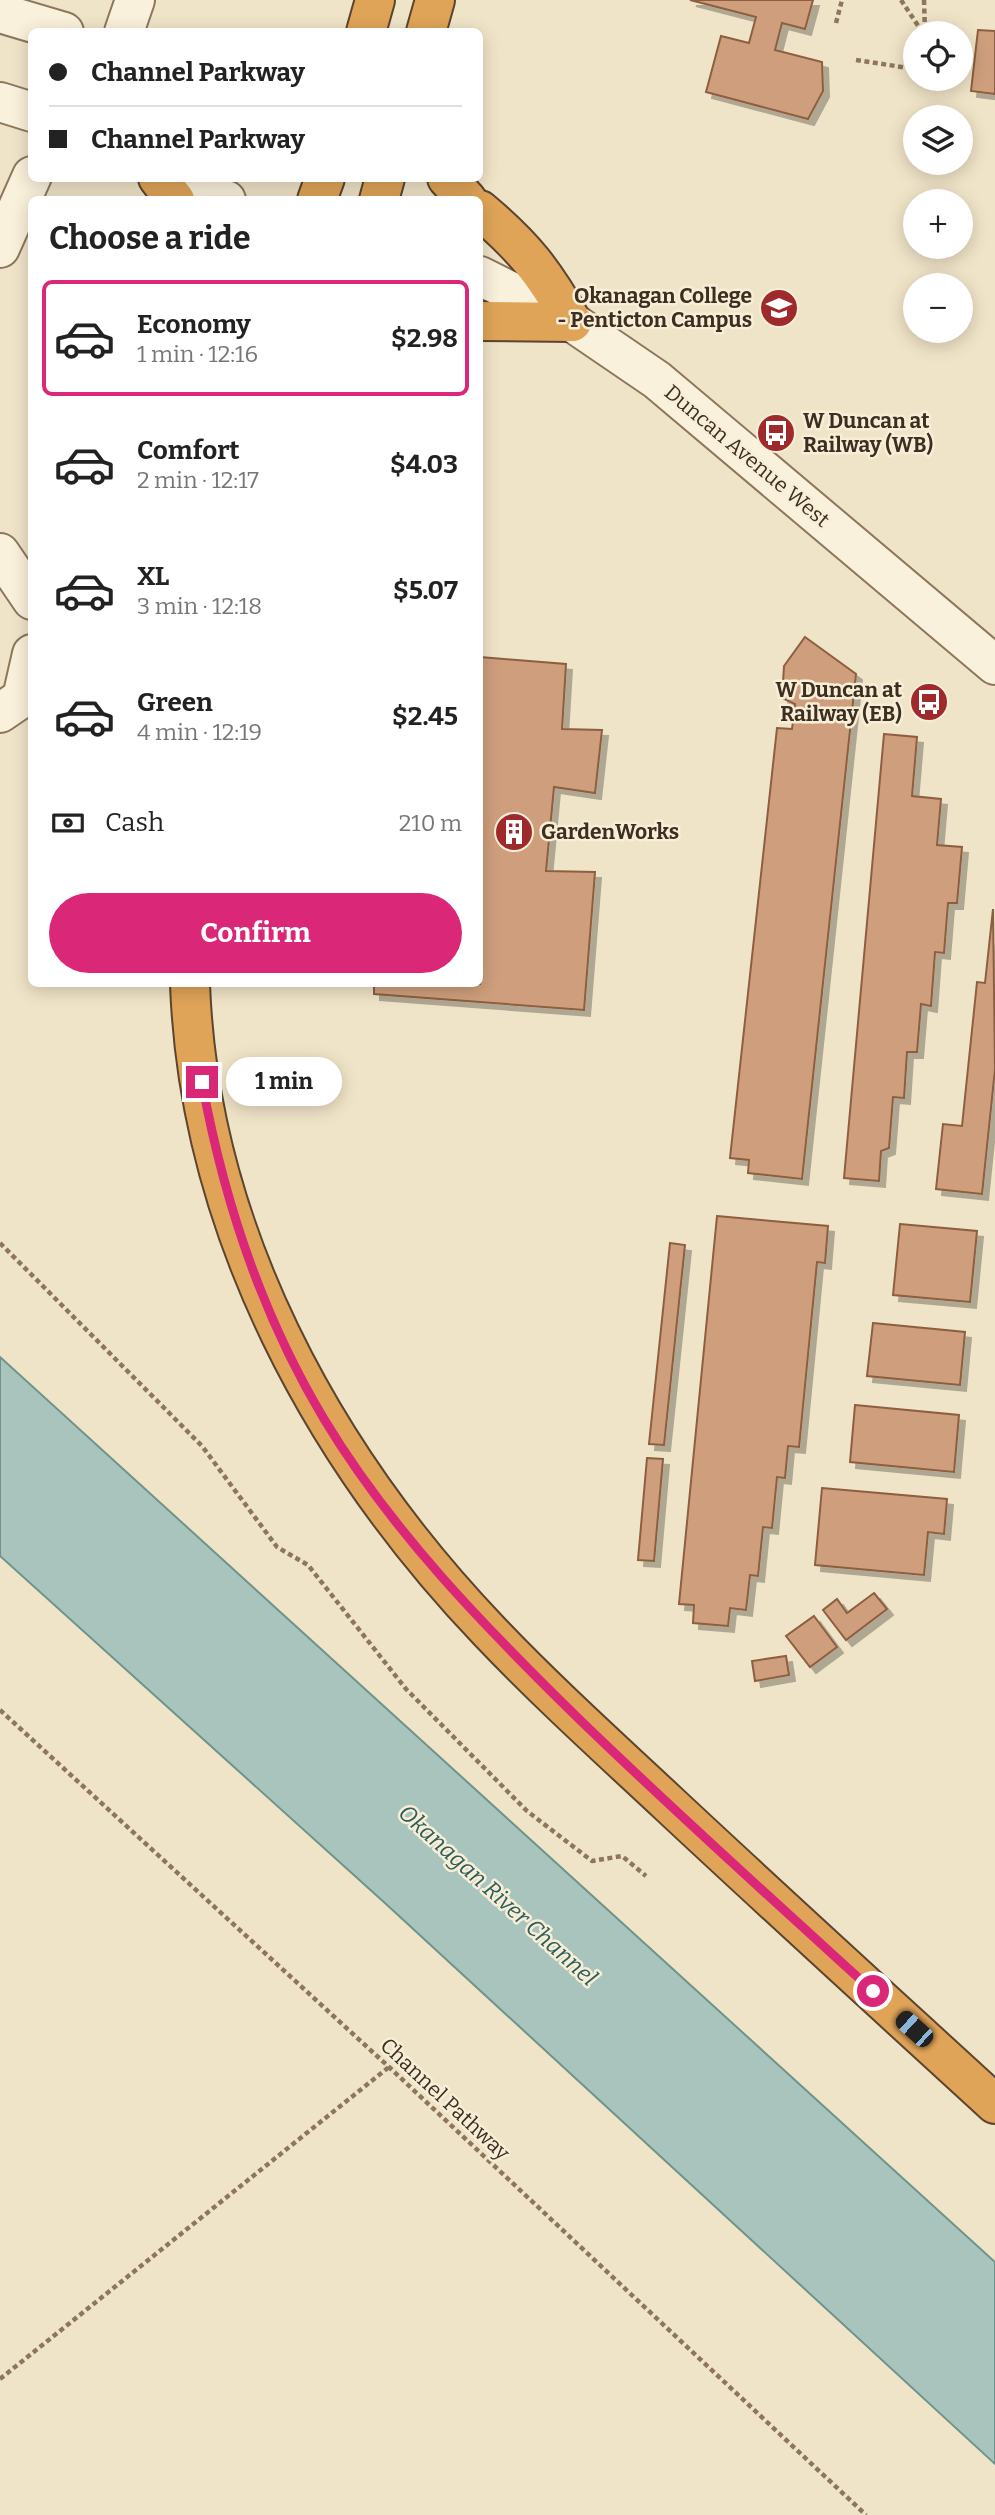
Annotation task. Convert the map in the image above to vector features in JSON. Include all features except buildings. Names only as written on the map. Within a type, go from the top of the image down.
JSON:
[{"type":"highway","points":[[367,28],[375,0]]},
{"type":"highway","points":[[427,28],[435,0]]},
{"type":"highway","points":[[161,182],[172,196]]},
{"type":"highway","points":[[451,182],[463,196]]},
{"type":"highway","points":[[483,213],[513,238],[544,273],[572,322]]},
{"type":"highway","points":[[483,321],[572,322]]},
{"type":"highway","points":[[190,987],[198,1061],[214,1146],[238,1233],[287,1351],[325,1420],[376,1494],[433,1569],[489,1631],[660,1796],[995,2104]]},
{"type":"street","points":[[125,28],[135,0]]},
{"type":"street","points":[[0,13],[51,28]]},
{"type":"street","points":[[0,102],[28,111]]},
{"type":"street","points":[[0,248],[29,182]]},
{"type":"street","points":[[177,182],[215,196]]},
{"type":"street","name":"Duncan Avenue West","points":[[483,278],[572,322],[657,380],[995,664]]},
{"type":"street","points":[[0,552],[28,594]]},
{"type":"street","points":[[0,713],[22,698],[28,672]]},
{"type":"path","points":[[836,23],[842,0]]},
{"type":"path","points":[[901,0],[916,21]]},
{"type":"path","points":[[924,0],[924,21]]},
{"type":"path","points":[[856,60],[903,67]]},
{"type":"path","points":[[0,1243],[202,1447],[277,1546],[308,1565],[405,1689],[527,1811],[592,1861],[622,1856],[646,1876]]},
{"type":"path","name":"Channel Pathway","points":[[0,1710],[389,2067],[866,2515]]},
{"type":"path","points":[[0,2379],[389,2067]]},
{"type":"water","name":"Okanagan River Channel","points":[[0,1357],[995,2262],[995,2464],[386,1904],[0,1556]]},
{"type":"place","name":"Okanagan College - Penticton Campus","points":[[779,308]]},
{"type":"place","name":"W Duncan at Railway (WB)","points":[[776,433]]},
{"type":"place","name":"W Duncan at Railway (EB)","points":[[929,702]]},
{"type":"place","name":"GardenWorks","points":[[514,832]]},
{"type":"route","points":[[202,1082],[214,1146],[234,1220],[258,1286],[287,1351],[325,1420],[376,1494],[433,1569],[489,1631],[709,1842],[873,1991]]}]
